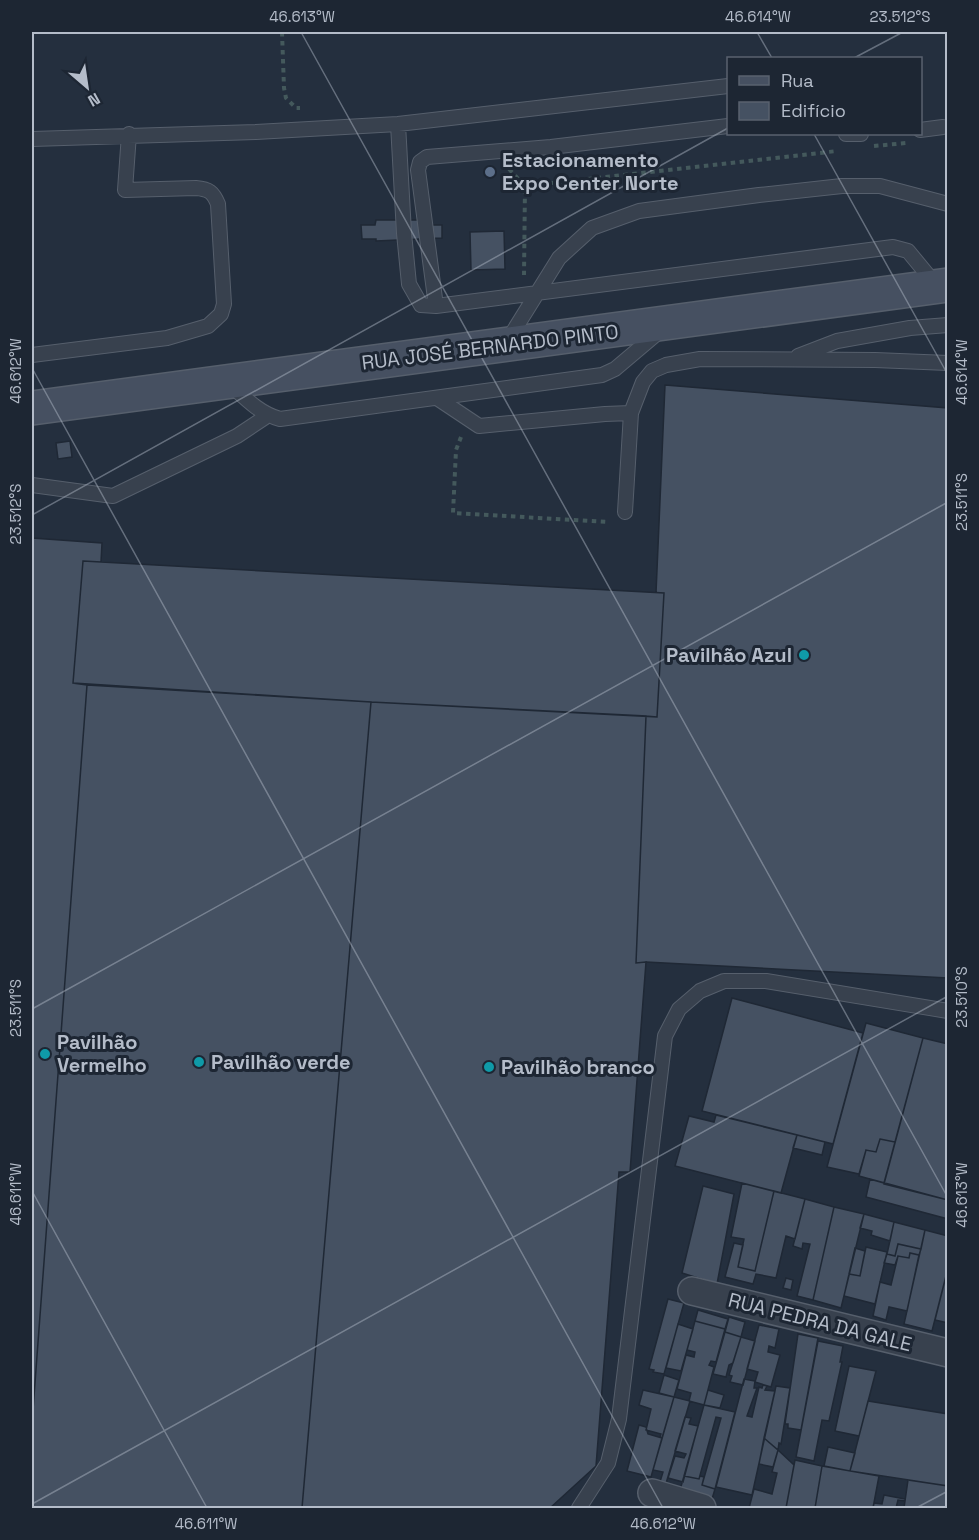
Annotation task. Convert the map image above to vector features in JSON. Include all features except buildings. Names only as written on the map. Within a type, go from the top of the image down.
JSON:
[{"type":"street","name":"RUA JOSÉ BERNARDO PINTO","points":[[32,408],[942,286]]},
{"type":"street","name":"RUA PEDRA DA GALE","points":[[692,1291],[948,1353]]},
{"type":"street","points":[[652,1493],[702,1509]]},
{"type":"lane","points":[[32,139],[129,134],[256,132],[398,124],[727,86]]},
{"type":"lane","points":[[398,124],[409,284],[421,305],[436,306],[537,294],[893,247],[908,252],[942,286]]},
{"type":"lane","points":[[436,306],[420,201],[418,170],[420,162],[427,157],[727,126]]},
{"type":"lane","points":[[922,130],[943,127]]},
{"type":"lane","points":[[32,356],[167,338],[208,326],[221,314],[224,304],[219,204],[214,194],[206,189],[196,188],[125,190],[129,134]]},
{"type":"lane","points":[[505,344],[559,258],[592,228],[639,211],[842,186],[880,186],[944,202]]},
{"type":"lane","points":[[227,382],[267,416],[280,419],[603,375],[615,369],[669,324]]},
{"type":"lane","points":[[789,360],[837,341],[910,328],[948,325]]},
{"type":"lane","points":[[625,512],[631,413],[643,382],[652,371],[666,365],[700,359],[948,363]]},
{"type":"lane","points":[[437,398],[479,426],[631,413]]},
{"type":"lane","points":[[32,485],[112,496],[237,436],[267,416]]},
{"type":"lane","points":[[579,1509],[608,1463],[619,1419],[665,1036],[679,1009],[700,991],[724,981],[766,981],[948,1011]]},
{"type":"path","points":[[873,146],[908,142]]},
{"type":"path","points":[[525,186],[838,150]]},
{"type":"path","points":[[468,419],[456,450],[453,513],[624,524],[625,512]]},
{"type":"place","name":"Estacionamento Expo Center Norte","points":[[490,172]]},
{"type":"place","name":"Pavilhão Azul","points":[[804,655]]},
{"type":"place","name":"Pavilhão Vermelho","points":[[45,1054]]},
{"type":"place","name":"Pavilhão verde","points":[[199,1062]]},
{"type":"place","name":"Pavilhão branco","points":[[489,1067]]}]
